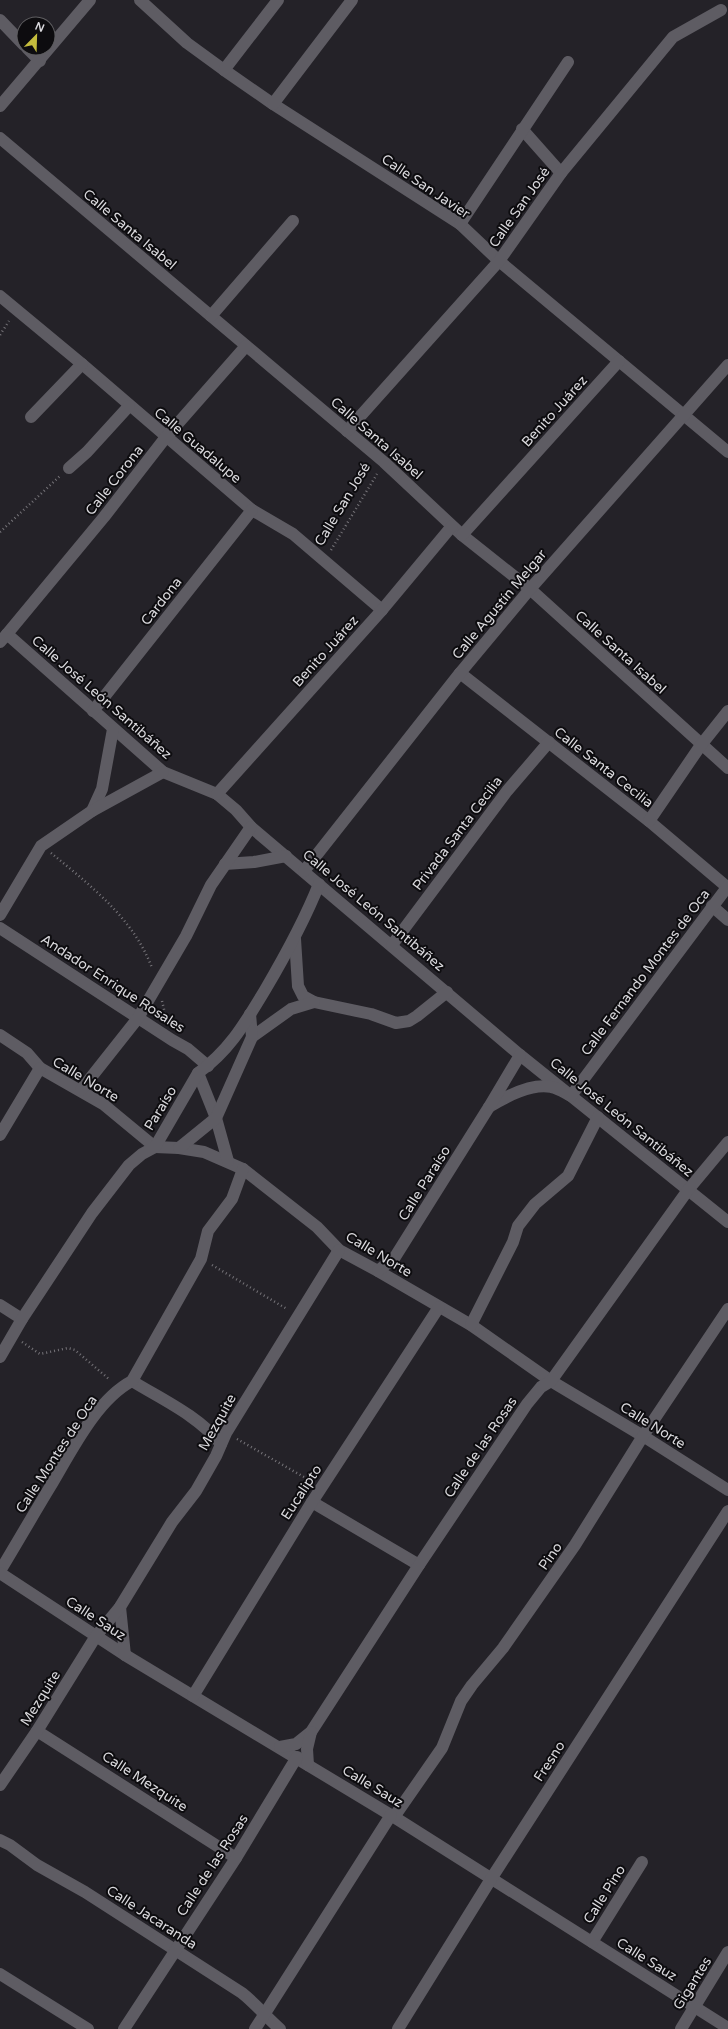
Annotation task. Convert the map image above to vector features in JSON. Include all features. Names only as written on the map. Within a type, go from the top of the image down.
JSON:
[{"type":"street","points":[[0,106],[40,61],[90,0]]},
{"type":"street","name":"Calle San Javier","points":[[140,0],[187,43],[224,70],[273,104],[460,224],[499,261],[684,413],[728,452]]},
{"type":"street","points":[[224,70],[278,0]]},
{"type":"street","points":[[273,104],[352,0]]},
{"type":"street","name":"Calle San José","points":[[347,431],[499,261],[561,173],[673,37],[721,10]]},
{"type":"street","points":[[0,20],[16,37]]},
{"type":"street","points":[[35,56],[40,61]]},
{"type":"street","points":[[460,224],[568,62]]},
{"type":"street","points":[[522,129],[561,173]]},
{"type":"street","name":"Calle Santa Isabel","points":[[0,138],[384,462],[462,535],[530,589],[728,768]]},
{"type":"street","points":[[211,316],[293,221]]},
{"type":"street","name":"Calle Guadalupe","points":[[0,296],[82,364],[129,406],[252,510],[293,534],[382,610]]},
{"type":"street","name":"Calle Corona","points":[[3,638],[104,516],[166,437],[246,346]]},
{"type":"street","name":"Benito Juárez","points":[[462,535],[619,361]]},
{"type":"street","points":[[31,417],[82,364]]},
{"type":"street","name":"Calle Agustín Melgar","points":[[304,871],[460,673],[530,589],[728,365]]},
{"type":"street","points":[[69,468],[87,452],[129,406]]},
{"type":"street","name":"Cardona","points":[[93,711],[252,510]]},
{"type":"street","name":"Benito Juárez","points":[[217,794],[382,610],[452,526]]},
{"type":"street","name":"Calle José León Santibáñez","points":[[3,638],[93,711],[163,772],[217,794],[236,810],[251,827],[520,1055],[728,1222]]},
{"type":"street","name":"Calle Santa Cecilia","points":[[460,673],[649,821],[728,887]]},
{"type":"street","points":[[649,821],[702,745],[728,711]]},
{"type":"street","points":[[92,811],[102,789],[113,729]]},
{"type":"street","name":"Privada Santa Cecilia","points":[[392,945],[507,791],[549,742]]},
{"type":"street","points":[[0,915],[41,846],[92,811],[163,772]]},
{"type":"street","points":[[81,1090],[138,1018],[158,981],[186,936],[211,885],[251,827]]},
{"type":"street","points":[[225,864],[254,862],[286,856]]},
{"type":"street","name":"Paraíso","points":[[0,1357],[13,1337],[22,1319],[117,1179],[142,1154],[155,1146],[203,1069],[238,1035],[295,938],[319,884]]},
{"type":"street","name":"Calle Fernando Montes de Oca","points":[[571,1096],[712,906],[728,887]]},
{"type":"street","points":[[712,906],[728,920]]},
{"type":"street","name":"Andador Enrique Rosales","points":[[0,928],[188,1049],[203,1069]]},
{"type":"street","points":[[295,938],[298,986],[304,996],[314,1002],[371,1014],[396,1023],[408,1021],[417,1016],[447,992]]},
{"type":"street","points":[[252,1037],[291,1009],[314,1002]]},
{"type":"street","points":[[179,1148],[216,1118],[252,1037],[250,1014]]},
{"type":"street","name":"Calle Norte","points":[[0,1035],[27,1054],[40,1068],[81,1090],[103,1104],[155,1146],[204,1152],[228,1161],[243,1169],[306,1218],[340,1250],[471,1325],[551,1381],[643,1436],[728,1490]]},
{"type":"street","name":"Calle Paraíso","points":[[378,1271],[395,1257],[490,1107],[520,1055]]},
{"type":"street","points":[[0,1135],[40,1068]]},
{"type":"street","points":[[203,1069],[228,1161]]},
{"type":"street","name":"Calle Paraíso","points":[[490,1107],[507,1095],[542,1086],[552,1087],[571,1096]]},
{"type":"street","points":[[471,1325],[513,1242],[518,1226],[535,1204],[568,1176],[598,1117]]},
{"type":"street","name":"Calle de las Rosas","points":[[311,1732],[419,1565],[527,1404],[541,1387],[551,1381],[688,1190],[728,1142]]},
{"type":"street","points":[[224,1438],[132,1380],[201,1259],[208,1231],[232,1199],[243,1169]]},
{"type":"street","name":"Mezquite","points":[[0,1786],[38,1731],[96,1636],[120,1607],[172,1522],[196,1491],[224,1438],[340,1250]]},
{"type":"street","points":[[0,1305],[22,1319]]},
{"type":"street","name":"Eucalipto","points":[[193,1696],[312,1502],[439,1307]]},
{"type":"street","name":"Pino","points":[[255,2029],[263,2014],[392,1816],[442,1748],[461,1701],[472,1685],[504,1648],[575,1545],[643,1436],[728,1309]]},
{"type":"street","name":"Calle Montes de Oca","points":[[0,1572],[69,1455],[90,1423],[120,1387],[132,1380]]},
{"type":"street","points":[[312,1502],[419,1565]]},
{"type":"street","name":"Fresno","points":[[398,2029],[491,1879],[728,1511]]},
{"type":"street","name":"Calle Sauz","points":[[0,1572],[125,1655],[297,1757],[728,2028]]},
{"type":"street","points":[[120,1607],[125,1655]]},
{"type":"street","name":"Calle Mezquite","points":[[38,1731],[236,1858]]},
{"type":"street","points":[[280,1747],[296,1744],[311,1732]]},
{"type":"street","points":[[308,1765],[307,1749],[311,1732]]},
{"type":"street","name":"Calle de las Rosas","points":[[124,2029],[236,1858],[297,1757]]},
{"type":"street","name":"Calle Jacaranda","points":[[0,1840],[10,1845],[37,1865],[85,1892],[242,1993],[257,2005],[263,2014],[280,2029]]},
{"type":"street","name":"Calle Pino","points":[[592,1942],[642,1862]]},
{"type":"street","name":"Gigantes","points":[[681,2029],[728,1952]]},
{"type":"street","points":[[0,1974],[88,2029]]},
{"type":"path","points":[[0,335],[16,310]]},
{"type":"path","name":"Calle San José","points":[[325,561],[384,462]]},
{"type":"path","points":[[0,532],[69,468]]},
{"type":"path","points":[[41,846],[88,882],[124,919],[150,961],[158,981],[172,1040]]},
{"type":"path","points":[[201,1259],[299,1316]]},
{"type":"path","points":[[13,1337],[40,1354],[68,1348],[75,1350],[120,1387]]},
{"type":"path","points":[[224,1438],[322,1487]]}]
